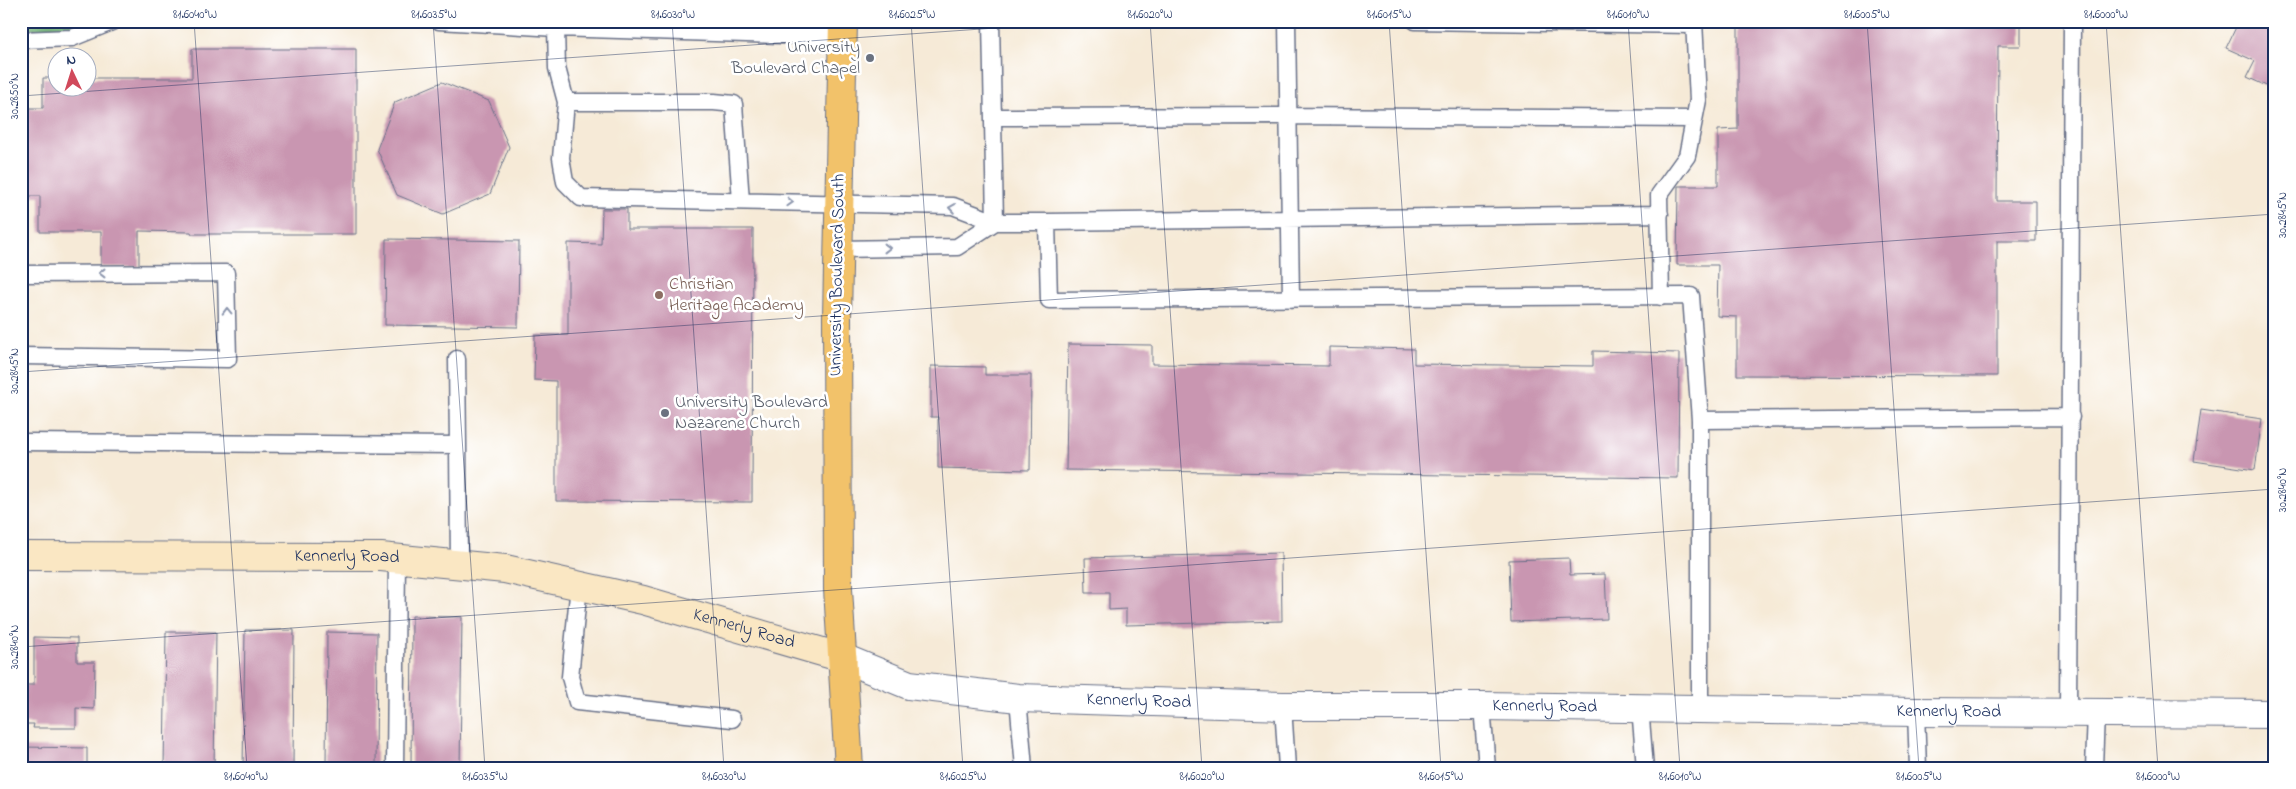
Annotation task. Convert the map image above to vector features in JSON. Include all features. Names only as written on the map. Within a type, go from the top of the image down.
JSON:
[{"type":"main road","name":"University Boulevard South","points":[[843,29],[838,248],[838,589],[849,768]]},
{"type":"street","name":"Kennerly Road","points":[[21,556],[397,558],[504,569],[643,600],[843,658],[909,685],[1018,698],[1283,706],[1640,707],[1916,712],[2275,714]]},
{"type":"lane","points":[[21,40],[72,38],[114,21]]},
{"type":"lane","points":[[438,21],[556,28],[843,29]]},
{"type":"lane","points":[[991,21],[995,222]]},
{"type":"lane","points":[[1287,21],[1291,299]]},
{"type":"lane","points":[[1415,21],[1694,23],[1698,100],[1686,156],[1659,196],[1662,297]]},
{"type":"lane","points":[[2068,712],[2072,21]]},
{"type":"lane","points":[[556,28],[557,68],[566,102],[561,158],[565,182],[581,198],[953,206],[995,222],[1660,214]]},
{"type":"lane","points":[[566,102],[714,102],[734,104],[741,201]]},
{"type":"lane","points":[[993,117],[1288,116],[1694,119]]},
{"type":"lane","points":[[838,248],[956,247],[995,222]]},
{"type":"lane","points":[[1047,222],[1049,300],[1691,296],[1700,420],[1700,708]]},
{"type":"lane","points":[[21,274],[226,273],[228,360],[21,356]]},
{"type":"lane","points":[[457,359],[459,564]]},
{"type":"lane","points":[[1700,420],[2071,417]]},
{"type":"lane","points":[[21,442],[458,445]]},
{"type":"lane","points":[[395,768],[397,558]]},
{"type":"lane","points":[[579,585],[570,677],[577,702],[732,719]]},
{"type":"lane","points":[[1018,698],[1024,768]]},
{"type":"lane","points":[[1283,706],[1287,768]]},
{"type":"lane","points":[[1482,706],[1487,768]]},
{"type":"lane","points":[[1640,707],[1646,768]]},
{"type":"lane","points":[[1916,712],[1918,768]]},
{"type":"lane","points":[[2094,768],[2096,712]]},
{"type":"green space","points":[[21,21],[75,21],[74,32],[21,32]]},
{"type":"building","points":[[1738,21],[2021,21],[2021,46],[1998,46],[1997,201],[2036,201],[2036,241],[1997,241],[1997,376],[1737,375],[1737,317],[1717,316],[1718,265],[1677,265],[1678,186],[1718,186],[1718,130],[1738,129]]},
{"type":"building","points":[[2239,21],[2275,21],[2275,90],[2247,77],[2255,61],[2226,48]]},
{"type":"building","points":[[192,49],[356,49],[356,234],[192,234],[191,232],[139,231],[139,267],[101,267],[101,232],[40,232],[40,196],[21,196],[21,108],[43,108],[43,78],[48,78],[48,98],[98,98],[98,78],[192,78]]},
{"type":"building","points":[[442,82],[489,101],[509,147],[490,194],[443,214],[397,195],[377,149],[395,102]]},
{"type":"building","points":[[602,209],[627,209],[627,229],[753,229],[752,502],[556,501],[556,381],[534,380],[535,335],[568,335],[568,243],[601,244]]},
{"type":"building","points":[[386,239],[519,241],[518,327],[385,325]]},
{"type":"building","points":[[1068,344],[1152,345],[1152,364],[1329,366],[1329,347],[1414,349],[1414,364],[1593,366],[1593,351],[1679,353],[1678,478],[1066,470]]},
{"type":"building","points":[[931,366],[985,367],[985,375],[1031,375],[1030,470],[938,468],[938,417],[931,417]]},
{"type":"building","points":[[2201,410],[2262,419],[2255,470],[2194,461]]},
{"type":"building","points":[[1281,553],[1282,621],[1126,625],[1126,609],[1109,610],[1109,593],[1086,593],[1085,558]]},
{"type":"building","points":[[1569,558],[1570,575],[1605,574],[1607,619],[1511,622],[1509,560]]},
{"type":"building","points":[[412,616],[462,617],[460,768],[411,768]]},
{"type":"building","points":[[245,630],[294,630],[293,768],[243,768]]},
{"type":"building","points":[[166,632],[216,632],[214,768],[164,768]]},
{"type":"building","points":[[327,632],[377,633],[376,768],[326,768]]},
{"type":"building","points":[[34,637],[77,638],[77,662],[95,662],[94,709],[76,708],[76,728],[33,728],[34,724],[21,724],[21,685],[34,685]]},
{"type":"building","points":[[23,747],[87,748],[87,768],[23,768]]},
{"type":"place","name":"University Boulevard Chapel","points":[[870,58]]},
{"type":"place","name":"Christian Heritage Academy","points":[[659,295]]},
{"type":"place","name":"University Boulevard Nazarene Church","points":[[665,413]]}]
